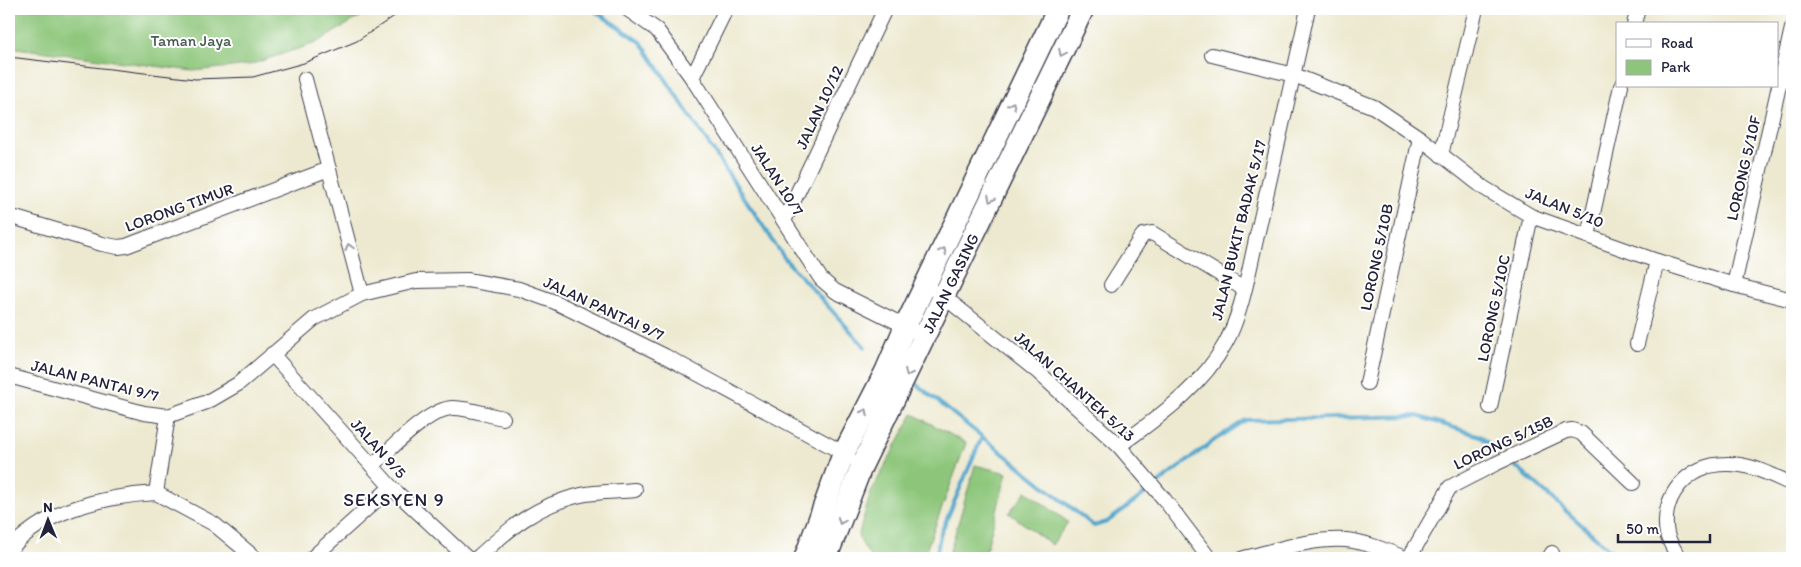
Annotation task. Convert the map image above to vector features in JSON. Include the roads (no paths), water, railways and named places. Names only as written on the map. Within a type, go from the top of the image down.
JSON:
[{"type":"main road","name":"JALAN GASING","points":[[805,558],[843,455],[886,371],[905,326],[927,284],[1058,9]]},
{"type":"main road","name":"JALAN GASING","points":[[826,558],[862,466],[1083,9]]},
{"type":"street","name":"JALAN 10/7","points":[[627,9],[658,30],[692,78],[821,279],[835,291],[925,336]]},
{"type":"street","points":[[692,78],[726,9]]},
{"type":"street","name":"JALAN 10/12","points":[[784,221],[885,9]]},
{"type":"street","name":"JALAN BUKIT BADAK 5/17","points":[[1119,446],[1162,415],[1195,384],[1211,366],[1226,343],[1244,288],[1308,9]]},
{"type":"street","points":[[1441,155],[1476,9]]},
{"type":"street","points":[[1635,22],[1638,9]]},
{"type":"street","name":"LORONG 5/10F","points":[[1734,285],[1792,28]]},
{"type":"street","name":"JALAN 5/10","points":[[1212,56],[1294,75],[1374,107],[1420,138],[1484,188],[1531,216],[1657,261],[1734,285],[1792,300]]},
{"type":"street","points":[[305,79],[362,294]]},
{"type":"street","points":[[1588,236],[1621,88]]},
{"type":"street","name":"LORONG 5/10B","points":[[1367,383],[1420,138]]},
{"type":"street","name":"LORONG TIMUR","points":[[9,216],[118,247],[136,243],[329,169]]},
{"type":"street","name":"LORONG 5/10C","points":[[1490,407],[1531,216]]},
{"type":"street","points":[[1111,285],[1143,235],[1152,233],[1244,288]]},
{"type":"street","points":[[1637,344],[1657,261]]},
{"type":"street","name":"JALAN PANTAI 9/7","points":[[9,376],[144,413],[168,416],[208,402],[238,384],[314,319],[362,294],[416,281],[467,280],[519,289],[555,302],[665,356],[838,450],[862,466]]},
{"type":"street","name":"JALAN CHANTEK 5/13","points":[[927,284],[1038,372],[1119,446],[1164,499],[1209,558]]},
{"type":"street","name":"JALAN 9/5","points":[[272,354],[391,488],[467,558]]},
{"type":"street","points":[[372,466],[428,417],[440,410],[460,409],[503,418]]},
{"type":"street","points":[[156,493],[168,416]]},
{"type":"street","name":"LORONG 5/15B","points":[[1407,558],[1450,487],[1566,431],[1572,430],[1581,433],[1633,483]]},
{"type":"street","points":[[1679,558],[1667,535],[1668,509],[1677,486],[1690,475],[1705,466],[1745,465],[1792,484]]},
{"type":"street","points":[[312,558],[391,488]]},
{"type":"street","points":[[477,558],[513,526],[546,506],[582,494],[635,490]]},
{"type":"street","points":[[9,551],[26,534],[45,522],[69,511],[87,504],[134,494],[156,493],[214,524],[255,558]]},
{"type":"street","points":[[1244,558],[1305,542],[1346,540],[1407,558]]},
{"type":"waterway","points":[[592,9],[641,42],[785,259],[865,347]]},
{"type":"waterway","points":[[911,380],[1094,526],[1107,522],[1151,489]]},
{"type":"waterway","points":[[1157,484],[1216,439],[1246,420],[1417,416],[1480,436],[1497,451]]},
{"type":"waterway","points":[[936,558],[940,535],[982,437]]},
{"type":"waterway","points":[[1513,464],[1619,558]]},
{"type":"tram line","points":[[9,57],[195,79],[253,77],[304,63],[357,41],[405,9]]},
{"type":"district","name":"SEKSYEN 9","points":[[394,499]]},
{"type":"park label","name":"Taman Jaya","points":[[191,40]]}]
